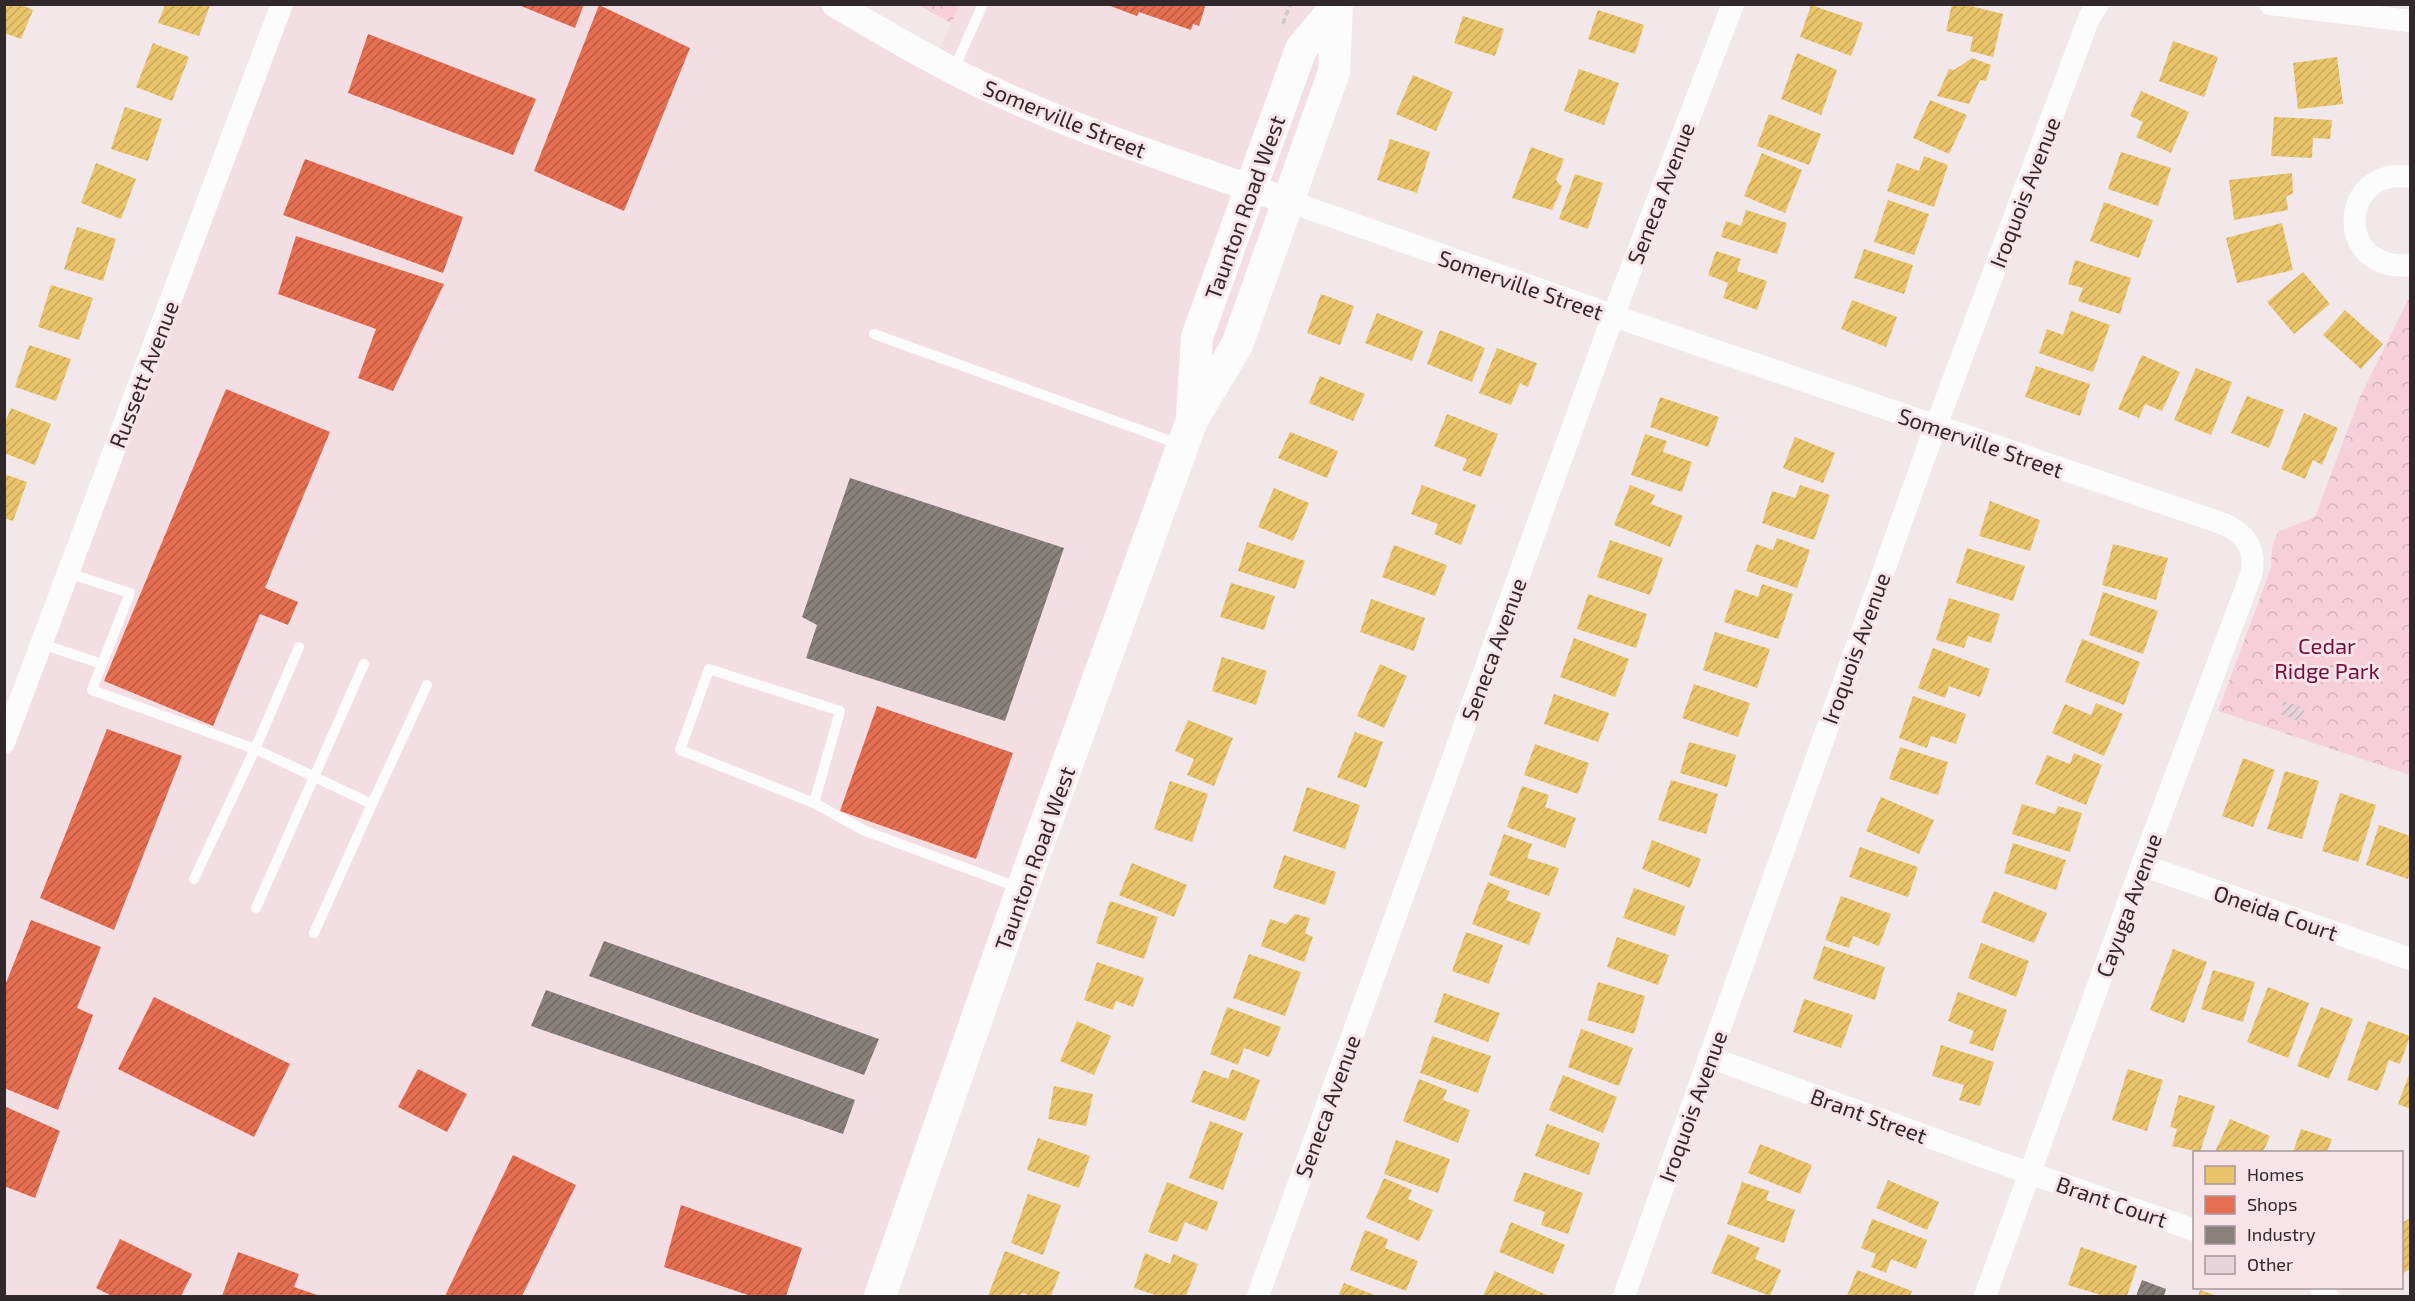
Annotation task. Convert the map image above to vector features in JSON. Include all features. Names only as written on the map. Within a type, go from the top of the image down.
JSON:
[{"type":"main road","name":"Taunton Road West","points":[[1187,432],[1197,337],[1301,49],[1336,6]]},
{"type":"main road","name":"Taunton Road West","points":[[880,1296],[1022,889],[1187,432],[1237,345],[1334,72],[1336,6]]},
{"type":"street","name":"Russett Avenue","points":[[4,743],[282,4]]},
{"type":"street","name":"Somerville Street","points":[[835,4],[953,72],[1081,128],[1613,316],[2224,524]]},
{"type":"street","name":"Seneca Avenue","points":[[1258,1296],[1613,316],[1733,4]]},
{"type":"street","name":"Iroquois Avenue","points":[[1624,1296],[1935,427],[2089,18],[2098,4]]},
{"type":"street","points":[[2270,4],[2410,21]]},
{"type":"street","points":[[2410,177],[2399,175],[2384,178],[2370,186],[2359,198],[2354,222],[2357,238],[2374,259],[2389,265],[2410,265]]},
{"type":"street","name":"Cayuga Avenue","points":[[1985,1296],[2252,571],[2254,556],[2251,546],[2236,530],[2224,524]]},
{"type":"street","name":"Oneida Court","points":[[2142,865],[2410,959]]},
{"type":"street","name":"Brant Street","points":[[1709,1057],[2030,1173]]},
{"type":"street","name":"Brant Court","points":[[2030,1173],[2193,1230]]},
{"type":"lane","points":[[953,72],[983,4]]},
{"type":"lane","points":[[874,334],[1187,432]]},
{"type":"lane","points":[[68,573],[130,593],[92,690],[255,749],[372,804]]},
{"type":"lane","points":[[42,644],[102,664]]},
{"type":"lane","points":[[194,879],[255,749],[299,647]]},
{"type":"lane","points":[[256,908],[364,664]]},
{"type":"lane","points":[[814,803],[840,711],[709,669],[680,750],[814,803],[865,831],[1022,889]]},
{"type":"lane","points":[[314,933],[428,685]]},
{"type":"shaded area","points":[[282,5],[835,5],[933,61],[960,5],[1353,5],[1308,145],[880,1296],[5,1296],[4,743]]},
{"type":"green space","points":[[918,5],[960,5],[951,23]]},
{"type":"green space","name":"Cedar Ridge Park","points":[[2410,296],[2410,775],[2218,711],[2271,568],[2272,547],[2278,532],[2315,517],[2360,397]]},
{"type":"building: Homes","points":[[4,4],[20,4],[33,10],[21,39],[4,33]]},
{"type":"building: Homes","points":[[1952,4],[1962,4],[2003,14],[1993,57],[1970,51],[1973,37],[1946,31]]},
{"type":"building: Homes","points":[[165,5],[210,5],[199,36],[158,23]]},
{"type":"building: Homes","points":[[1811,5],[1863,23],[1851,56],[1800,37]]},
{"type":"building: Homes","points":[[1598,10],[1644,25],[1635,54],[1588,39]]},
{"type":"building: Homes","points":[[1463,16],[1504,29],[1495,56],[1454,43]]},
{"type":"building: Homes","points":[[2173,41],[2218,57],[2204,97],[2159,81]]},
{"type":"building: Homes","points":[[153,43],[189,57],[172,101],[136,87]]},
{"type":"building: Homes","points":[[1797,53],[1837,70],[1821,115],[1781,99]]},
{"type":"building: Homes","points":[[2337,57],[2343,104],[2298,109],[2293,63]]},
{"type":"building: Homes","points":[[1972,58],[1991,65],[1986,81],[1980,80],[1969,104],[1937,96],[1949,69],[1954,70]]},
{"type":"building: Homes","points":[[1579,69],[1619,83],[1604,125],[1564,111]]},
{"type":"building: Homes","points":[[1413,75],[1453,92],[1436,131],[1396,114]]},
{"type":"building: Homes","points":[[2141,91],[2189,112],[2171,153],[2136,137],[2143,122],[2130,116]]},
{"type":"building: Homes","points":[[1930,100],[1967,115],[1949,154],[1913,138]]},
{"type":"building: Homes","points":[[125,107],[162,119],[148,161],[111,149]]},
{"type":"building: Homes","points":[[1769,114],[1821,134],[1809,165],[1757,146]]},
{"type":"building: Homes","points":[[2274,117],[2332,120],[2330,139],[2313,138],[2312,158],[2271,156]]},
{"type":"building: Homes","points":[[1390,139],[1430,152],[1417,193],[1377,180]]},
{"type":"building: Homes","points":[[1531,147],[1564,159],[1556,180],[1562,187],[1552,210],[1512,198]]},
{"type":"building: Homes","points":[[2121,152],[2171,168],[2158,206],[2108,189]]},
{"type":"building: Homes","points":[[1762,153],[1802,170],[1785,213],[1744,196]]},
{"type":"building: Homes","points":[[1924,156],[1948,165],[1934,207],[1887,191],[1897,163],[1919,171]]},
{"type":"building: Homes","points":[[96,163],[136,179],[121,219],[81,203]]},
{"type":"building: Homes","points":[[2292,173],[2293,193],[2286,197],[2288,210],[2234,220],[2229,180]]},
{"type":"building: Homes","points":[[1575,174],[1603,183],[1588,229],[1559,219]]},
{"type":"building: Homes","points":[[1888,200],[1929,214],[1914,255],[1874,242]]},
{"type":"building: Homes","points":[[2104,202],[2153,220],[2139,258],[2090,241]]},
{"type":"building: Homes","points":[[1746,210],[1787,223],[1777,254],[1721,237],[1726,221],[1741,226]]},
{"type":"building: Homes","points":[[2282,223],[2293,270],[2237,283],[2226,238]]},
{"type":"building: Homes","points":[[77,227],[116,239],[103,281],[64,269]]},
{"type":"building: Homes","points":[[1864,249],[1913,265],[1904,294],[1854,278]]},
{"type":"building: Homes","points":[[1716,251],[1741,259],[1737,271],[1767,281],[1757,310],[1723,298],[1728,283],[1708,275]]},
{"type":"building: Homes","points":[[2075,260],[2131,278],[2120,314],[2078,301],[2083,288],[2068,284]]},
{"type":"building: Homes","points":[[2303,272],[2330,304],[2294,334],[2267,302]]},
{"type":"building: Homes","points":[[51,285],[93,298],[79,340],[38,327]]},
{"type":"building: Homes","points":[[1321,294],[1354,306],[1340,345],[1307,333]]},
{"type":"building: Homes","points":[[1852,300],[1897,317],[1886,347],[1841,329]]},
{"type":"building: Homes","points":[[2345,310],[2383,344],[2361,369],[2323,335]]},
{"type":"building: Homes","points":[[2071,311],[2110,325],[2093,372],[2039,353],[2047,329],[2063,335]]},
{"type":"building: Homes","points":[[1377,313],[1423,331],[1412,361],[1365,343]]},
{"type":"building: Homes","points":[[1440,330],[1485,348],[1472,382],[1427,364]]},
{"type":"building: Homes","points":[[29,345],[71,359],[56,401],[15,387]]},
{"type":"building: Homes","points":[[1497,348],[1537,363],[1528,387],[1520,383],[1511,405],[1479,393]]},
{"type":"building: Homes","points":[[2142,355],[2180,372],[2162,411],[2145,404],[2139,418],[2118,409]]},
{"type":"building: Homes","points":[[2036,366],[2090,384],[2080,416],[2025,397]]},
{"type":"building: Homes","points":[[2196,368],[2232,382],[2211,435],[2174,420]]},
{"type":"building: Homes","points":[[1320,376],[1365,394],[1353,421],[1309,403]]},
{"type":"building: Homes","points":[[2247,396],[2284,410],[2269,448],[2231,433]]},
{"type":"building: Homes","points":[[1660,397],[1719,417],[1708,447],[1650,427]]},
{"type":"building: Homes","points":[[11,408],[51,424],[35,465],[4,453],[4,425]]},
{"type":"building: Homes","points":[[2304,413],[2338,428],[2322,465],[2313,460],[2305,479],[2281,469]]},
{"type":"building: Homes","points":[[1447,414],[1498,434],[1481,477],[1462,470],[1467,459],[1434,446]]},
{"type":"building: Homes","points":[[1290,432],[1338,451],[1327,478],[1278,458]]},
{"type":"building: Homes","points":[[1645,434],[1667,441],[1663,452],[1692,462],[1682,492],[1631,475]]},
{"type":"building: Homes","points":[[1795,437],[1835,453],[1823,483],[1783,468]]},
{"type":"building: Homes","points":[[4,474],[27,482],[13,521],[4,518]]},
{"type":"building: Homes","points":[[1422,485],[1476,505],[1461,545],[1434,534],[1438,524],[1411,514]]},
{"type":"building: Homes","points":[[1630,485],[1655,495],[1651,504],[1683,516],[1670,547],[1614,525]]},
{"type":"building: Homes","points":[[1800,485],[1830,495],[1814,540],[1762,523],[1772,491],[1795,498]]},
{"type":"building: Homes","points":[[1274,488],[1309,503],[1293,541],[1258,527]]},
{"type":"building: Homes","points":[[1990,501],[2040,520],[2030,551],[1979,536]]},
{"type":"building: Homes","points":[[1777,538],[1810,550],[1797,588],[1746,571],[1756,544],[1773,550]]},
{"type":"building: Homes","points":[[1610,540],[1663,558],[1650,595],[1597,577]]},
{"type":"building: Homes","points":[[1247,542],[1305,561],[1295,589],[1238,571]]},
{"type":"building: Homes","points":[[2113,544],[2168,558],[2156,600],[2102,585]]},
{"type":"building: Homes","points":[[1394,545],[1447,565],[1435,596],[1382,577]]},
{"type":"building: Homes","points":[[1967,548],[2025,566],[2013,601],[1956,583]]},
{"type":"building: Homes","points":[[1231,583],[1275,596],[1264,630],[1220,617]]},
{"type":"building: Homes","points":[[1762,584],[1793,594],[1778,639],[1724,622],[1735,589],[1758,597]]},
{"type":"building: Homes","points":[[2103,592],[2158,611],[2143,654],[2089,635]]},
{"type":"building: Homes","points":[[1588,594],[1647,614],[1636,648],[1577,629]]},
{"type":"building: Homes","points":[[1949,598],[2000,614],[1991,643],[1968,636],[1964,648],[1936,640]]},
{"type":"building: Homes","points":[[1371,599],[1425,618],[1414,651],[1360,632]]},
{"type":"building: Homes","points":[[1715,632],[1770,649],[1757,688],[1703,670]]},
{"type":"building: Homes","points":[[1574,638],[1629,659],[1615,697],[1560,677]]},
{"type":"building: Homes","points":[[2082,639],[2140,662],[2124,705],[2065,682]]},
{"type":"building: Homes","points":[[1933,648],[1990,669],[1980,697],[1949,686],[1945,698],[1918,688]]},
{"type":"building: Homes","points":[[1222,657],[1267,671],[1256,705],[1212,691]]},
{"type":"building: Homes","points":[[1380,664],[1407,676],[1384,728],[1357,716]]},
{"type":"building: Homes","points":[[1694,684],[1750,703],[1738,737],[1682,718]]},
{"type":"building: Homes","points":[[1554,694],[1609,713],[1598,742],[1544,724]]},
{"type":"building: Homes","points":[[1913,696],[1966,714],[1956,744],[1931,736],[1927,748],[1899,738]]},
{"type":"building: Homes","points":[[2096,703],[2123,714],[2104,756],[2052,733],[2065,704],[2091,715]]},
{"type":"building: Homes","points":[[1188,720],[1233,738],[1214,786],[1187,775],[1194,759],[1175,751]]},
{"type":"building: Homes","points":[[1355,732],[1383,742],[1366,788],[1337,777]]},
{"type":"building: Homes","points":[[1689,742],[1736,755],[1727,787],[1680,773]]},
{"type":"building: Homes","points":[[1535,744],[1589,763],[1578,794],[1524,775]]},
{"type":"building: Homes","points":[[1900,747],[1948,762],[1938,795],[1889,779]]},
{"type":"building: Homes","points":[[2074,753],[2102,765],[2086,805],[2035,784],[2047,755],[2070,764]]},
{"type":"building: Homes","points":[[2243,758],[2275,770],[2253,827],[2222,816]]},
{"type":"building: Homes","points":[[2285,771],[2319,781],[2302,839],[2267,829]]},
{"type":"building: Homes","points":[[1671,780],[1718,794],[1706,834],[1658,820]]},
{"type":"building: Homes","points":[[1170,781],[1208,794],[1192,842],[1154,829]]},
{"type":"building: Homes","points":[[1522,786],[1549,795],[1545,807],[1576,818],[1565,848],[1507,827]]},
{"type":"building: Homes","points":[[1307,787],[1360,805],[1345,849],[1293,831]]},
{"type":"building: Homes","points":[[2340,793],[2376,805],[2358,862],[2322,851]]},
{"type":"building: Homes","points":[[1881,797],[1934,820],[1919,854],[1866,831]]},
{"type":"building: Homes","points":[[2022,804],[2055,814],[2058,806],[2082,813],[2070,852],[2012,834]]},
{"type":"building: Homes","points":[[2379,825],[2410,836],[2408,879],[2366,865]]},
{"type":"building: Homes","points":[[1504,834],[1532,844],[1527,858],[1559,868],[1549,896],[1489,875]]},
{"type":"building: Homes","points":[[1652,840],[1701,859],[1690,888],[1642,869]]},
{"type":"building: Homes","points":[[2013,843],[2066,860],[2056,890],[2004,873]]},
{"type":"building: Homes","points":[[1860,847],[1918,867],[1908,897],[1849,877]]},
{"type":"building: Homes","points":[[1284,855],[1336,872],[1325,905],[1273,888]]},
{"type":"building: Homes","points":[[1132,863],[1187,885],[1174,917],[1119,895]]},
{"type":"building: Homes","points":[[1488,882],[1510,891],[1506,900],[1541,913],[1529,945],[1472,924]]},
{"type":"building: Homes","points":[[1634,888],[1685,906],[1675,936],[1623,918]]},
{"type":"building: Homes","points":[[1994,891],[2047,913],[2034,943],[1981,922]]},
{"type":"building: Homes","points":[[1841,896],[1891,914],[1879,946],[1853,936],[1849,948],[1825,940]]},
{"type":"building: Homes","points":[[1110,901],[1158,917],[1144,959],[1096,943]]},
{"type":"building: Homes","points":[[1295,914],[1310,918],[1305,933],[1313,937],[1304,962],[1261,946],[1270,919],[1286,924]]},
{"type":"building: Homes","points":[[1466,932],[1503,945],[1489,984],[1452,971]]},
{"type":"building: Homes","points":[[1617,937],[1669,955],[1658,985],[1607,967]]},
{"type":"building: Homes","points":[[1981,943],[2029,961],[2016,997],[1968,978]]},
{"type":"building: Homes","points":[[1824,946],[1885,967],[1875,1000],[1813,979]]},
{"type":"building: Homes","points":[[2173,949],[2207,962],[2184,1023],[2150,1010]]},
{"type":"building: Homes","points":[[1249,954],[1301,972],[1285,1016],[1233,998]]},
{"type":"building: Homes","points":[[1097,962],[1144,978],[1133,1007],[1116,1001],[1113,1010],[1084,1000]]},
{"type":"building: Homes","points":[[2213,970],[2255,982],[2243,1022],[2201,1009]]},
{"type":"building: Homes","points":[[1598,982],[1645,996],[1634,1034],[1587,1020]]},
{"type":"building: Homes","points":[[2268,987],[2309,1003],[2288,1058],[2247,1042]]},
{"type":"building: Homes","points":[[1958,992],[2007,1010],[1993,1051],[1969,1043],[1974,1031],[1948,1021]]},
{"type":"building: Homes","points":[[1444,993],[1500,1013],[1488,1042],[1434,1022]]},
{"type":"building: Homes","points":[[1804,999],[1853,1015],[1841,1048],[1793,1032]]},
{"type":"building: Homes","points":[[1227,1007],[1281,1027],[1269,1057],[1244,1048],[1238,1065],[1210,1054]]},
{"type":"building: Homes","points":[[2321,1007],[2353,1019],[2329,1079],[2297,1066]]},
{"type":"building: Homes","points":[[1077,1021],[1111,1036],[1094,1075],[1060,1061]]},
{"type":"building: Homes","points":[[2368,1021],[2410,1036],[2400,1064],[2389,1060],[2378,1091],[2347,1080]]},
{"type":"building: Homes","points":[[1581,1029],[1633,1048],[1619,1086],[1568,1067]]},
{"type":"building: Homes","points":[[1432,1036],[1491,1056],[1478,1093],[1420,1073]]},
{"type":"building: Homes","points":[[1941,1045],[1994,1062],[1980,1106],[1959,1100],[1964,1085],[1932,1076]]},
{"type":"building: Homes","points":[[1232,1069],[1260,1080],[1245,1121],[1191,1102],[1203,1070],[1228,1079]]},
{"type":"building: Homes","points":[[2128,1069],[2163,1080],[2147,1131],[2112,1120]]},
{"type":"building: Homes","points":[[2410,1072],[2410,1109],[2398,1104]]},
{"type":"building: Homes","points":[[1563,1075],[1617,1097],[1603,1133],[1549,1110]]},
{"type":"building: Homes","points":[[1419,1079],[1447,1090],[1443,1100],[1470,1110],[1458,1143],[1403,1121]]},
{"type":"building: Homes","points":[[1054,1086],[1093,1094],[1086,1126],[1048,1119]]},
{"type":"building: Homes","points":[[2179,1095],[2215,1106],[2200,1151],[2172,1146],[2177,1129],[2170,1127]]},
{"type":"building: Homes","points":[[2230,1119],[2270,1136],[2263,1151],[2215,1151]]},
{"type":"building: Homes","points":[[1210,1121],[1243,1133],[1223,1190],[1189,1178]]},
{"type":"building: Homes","points":[[1547,1124],[1600,1143],[1589,1175],[1535,1156]]},
{"type":"building: Homes","points":[[2301,1129],[2332,1139],[2327,1151],[2293,1151]]},
{"type":"building: Homes","points":[[1038,1138],[1090,1156],[1079,1188],[1027,1170]]},
{"type":"building: Homes","points":[[1396,1140],[1450,1159],[1438,1193],[1384,1174]]},
{"type":"building: Homes","points":[[1760,1144],[1812,1165],[1800,1194],[1748,1173]]},
{"type":"building: Homes","points":[[1524,1172],[1583,1193],[1568,1234],[1541,1225],[1545,1212],[1513,1201]]},
{"type":"building: Homes","points":[[1384,1178],[1412,1190],[1408,1199],[1433,1210],[1419,1241],[1366,1218]]},
{"type":"building: Homes","points":[[1888,1180],[1939,1202],[1927,1230],[1876,1208]]},
{"type":"building: Homes","points":[[1167,1182],[1218,1202],[1207,1231],[1185,1222],[1177,1242],[1148,1232]]},
{"type":"building: Homes","points":[[1742,1182],[1769,1191],[1766,1200],[1795,1210],[1784,1243],[1727,1224]]},
{"type":"building: Homes","points":[[1028,1194],[1061,1205],[1043,1255],[1011,1243]]},
{"type":"building: Homes","points":[[2410,1218],[2410,1269],[2403,1273],[2403,1222]]},
{"type":"building: Homes","points":[[1872,1219],[1927,1240],[1916,1269],[1891,1259],[1886,1273],[1871,1267],[1876,1254],[1861,1248]]},
{"type":"building: Homes","points":[[1511,1222],[1565,1245],[1553,1274],[1499,1252]]},
{"type":"building: Homes","points":[[1365,1230],[1388,1239],[1385,1248],[1418,1261],[1406,1291],[1350,1270]]},
{"type":"building: Homes","points":[[1728,1234],[1760,1248],[1755,1259],[1781,1270],[1770,1296],[1711,1273]]},
{"type":"building: Homes","points":[[2081,1247],[2137,1266],[2127,1296],[2104,1296],[2068,1285]]},
{"type":"building: Homes","points":[[1005,1251],[1060,1272],[1051,1296],[1031,1296],[1022,1293],[1021,1296],[988,1296]]},
{"type":"building: Homes","points":[[1145,1253],[1170,1264],[1173,1254],[1198,1264],[1186,1296],[1158,1296],[1134,1288]]},
{"type":"building: Homes","points":[[1857,1270],[1912,1291],[1910,1296],[1847,1296]]},
{"type":"building: Homes","points":[[1495,1271],[1547,1295],[1483,1296]]},
{"type":"building: Homes","points":[[1344,1283],[1377,1296],[1338,1296]]},
{"type":"building: Homes","points":[[2200,1290],[2218,1296],[2198,1296]]},
{"type":"building: Shops","points":[[516,4],[584,4],[575,28]]},
{"type":"building: Shops","points":[[1105,4],[1206,4],[1199,26],[1193,24],[1191,30],[1139,12],[1137,16]]},
{"type":"building: Shops","points":[[599,5],[690,48],[624,211],[534,171]]},
{"type":"building: Shops","points":[[368,34],[536,99],[513,155],[348,93]]},
{"type":"building: Shops","points":[[305,159],[463,217],[443,273],[283,215]]},
{"type":"building: Shops","points":[[296,236],[444,284],[393,391],[358,378],[376,329],[278,294]]},
{"type":"building: Shops","points":[[226,389],[330,432],[265,588],[298,602],[288,625],[260,614],[213,726],[104,681]]},
{"type":"building: Shops","points":[[877,706],[1013,753],[976,859],[840,811]]},
{"type":"building: Shops","points":[[107,729],[182,756],[114,930],[40,898]]},
{"type":"building: Shops","points":[[31,920],[101,947],[77,1008],[93,1015],[58,1110],[4,1088],[4,988]]},
{"type":"building: Shops","points":[[154,997],[290,1064],[254,1137],[118,1069]]},
{"type":"building: Shops","points":[[418,1069],[467,1094],[447,1132],[398,1107]]},
{"type":"building: Shops","points":[[4,1106],[60,1131],[35,1198],[4,1186]]},
{"type":"building: Shops","points":[[513,1155],[576,1185],[522,1296],[445,1296]]},
{"type":"building: Shops","points":[[681,1205],[802,1248],[786,1296],[751,1296],[664,1267]]},
{"type":"building: Shops","points":[[120,1239],[192,1274],[181,1296],[112,1296],[96,1288]]},
{"type":"building: Shops","points":[[238,1252],[299,1274],[294,1287],[320,1296],[222,1296]]},
{"type":"building: Industry","points":[[850,478],[1064,548],[1005,721],[806,658],[817,625],[802,617]]},
{"type":"building: Industry","points":[[604,941],[879,1039],[864,1075],[589,976]]},
{"type":"building: Industry","points":[[546,990],[855,1100],[843,1134],[531,1026]]},
{"type":"building: Industry","points":[[2142,1280],[2166,1289],[2164,1296],[2136,1296]]},
{"type":"building: Other","points":[[2284,701],[2305,708],[2301,722],[2280,714]]}]
